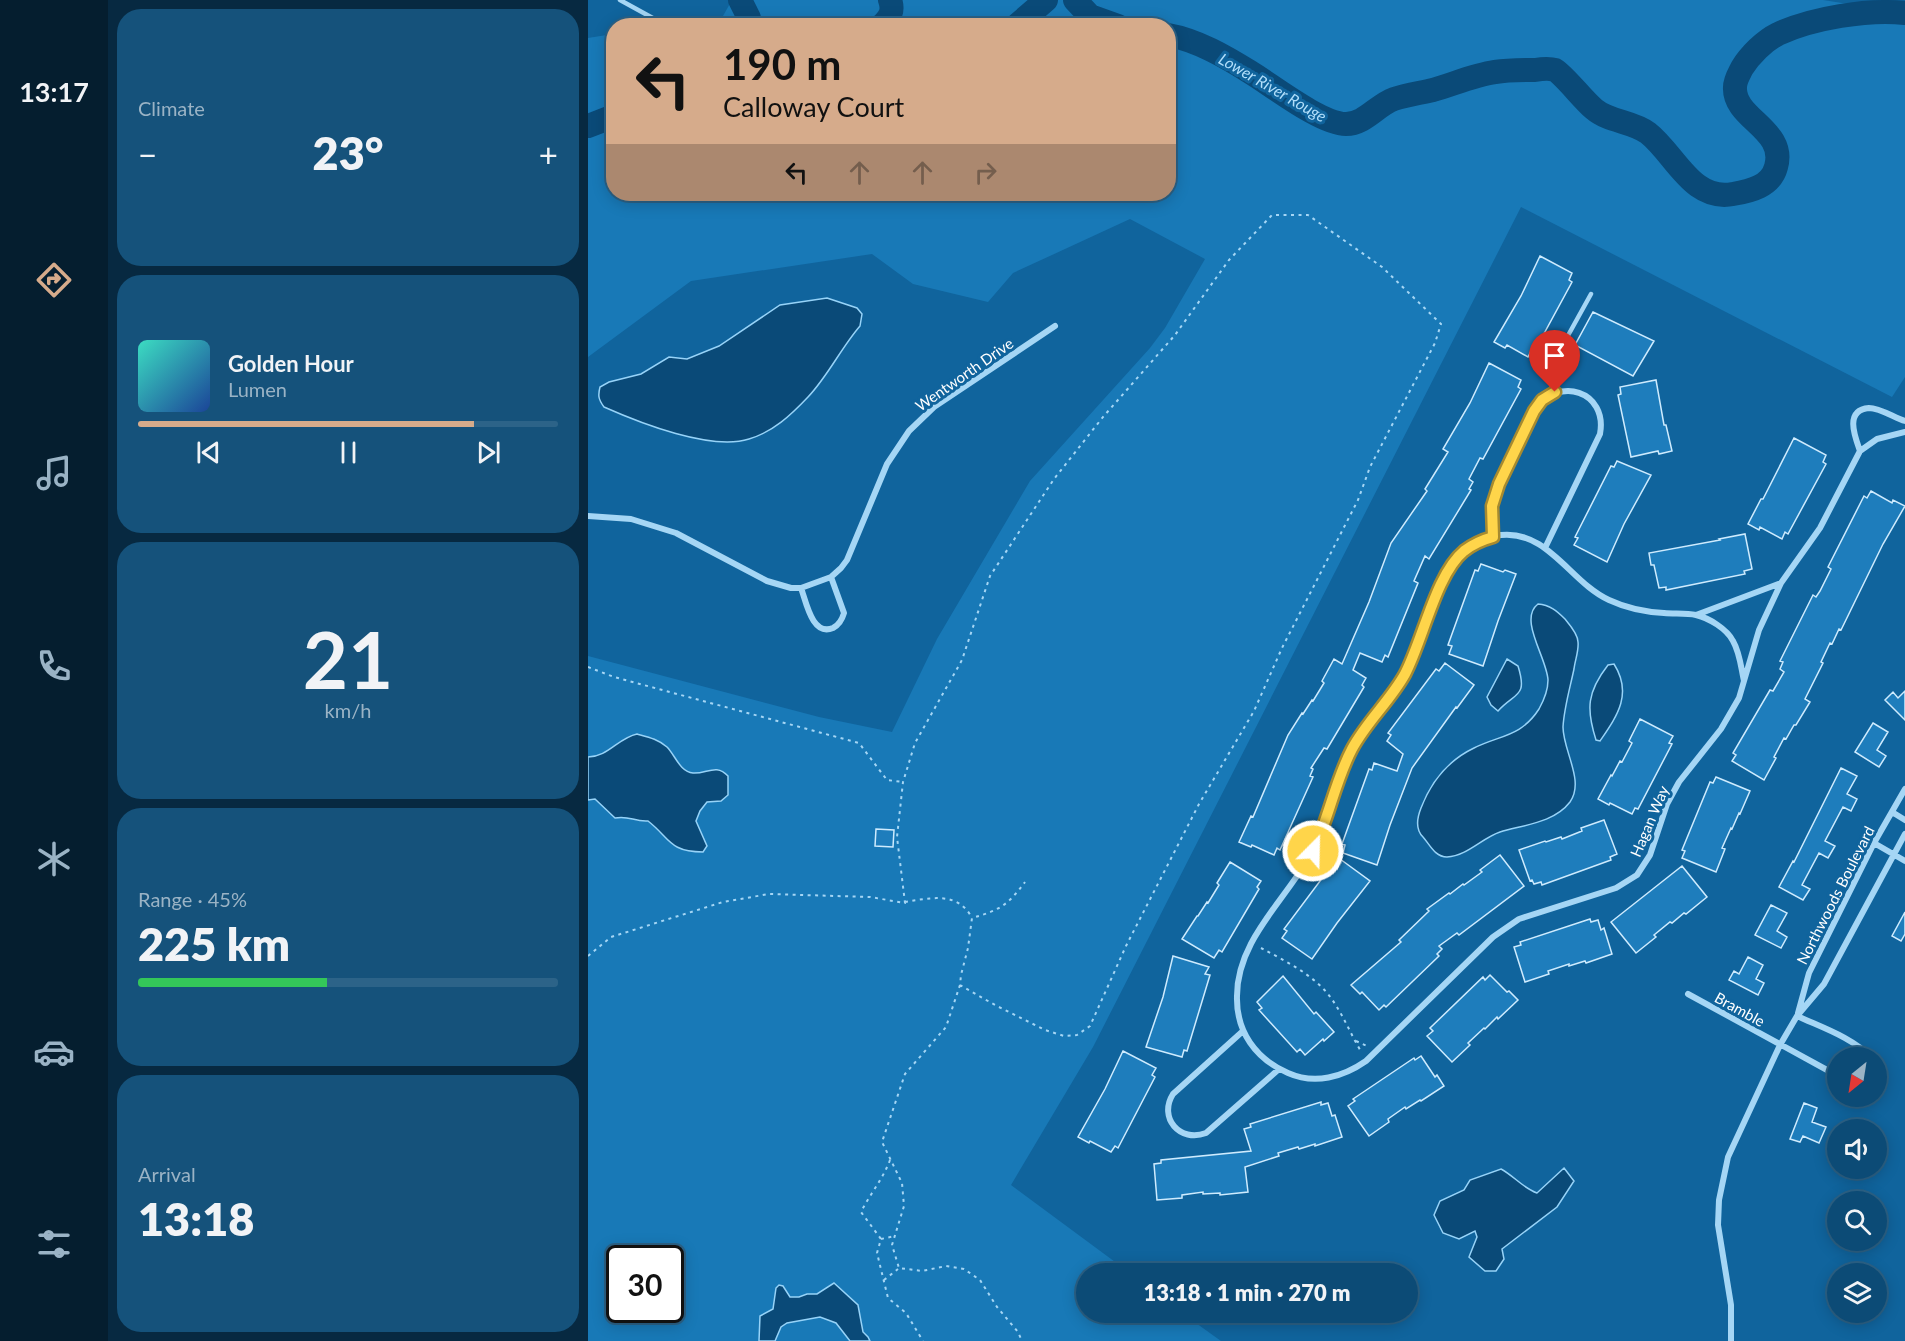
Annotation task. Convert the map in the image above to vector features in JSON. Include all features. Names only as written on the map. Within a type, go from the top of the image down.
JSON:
[{"type":"street","name":"Wentworth Drive","points":[[831,577],[847,560],[888,464],[909,431],[934,407],[1055,326]]},
{"type":"street","points":[[1493,537],[1492,506],[1499,484],[1534,411],[1542,400],[1551,394],[1568,390],[1583,394],[1596,407],[1601,427],[1598,441],[1545,548]]},
{"type":"street","points":[[1905,422],[1867,408],[1857,414],[1852,423],[1860,451],[1876,439],[1905,432]]},
{"type":"street","name":"Hagan Way","points":[[1243,1031],[1258,1053],[1279,1069],[1301,1077],[1325,1078],[1354,1069],[1366,1061],[1493,937],[1509,925],[1532,914],[1616,888],[1637,875],[1650,855],[1671,796],[1689,768],[1721,729],[1739,698],[1760,630],[1781,583],[1816,536],[1860,451]]},
{"type":"street","points":[[588,516],[613,517],[648,524],[693,540],[775,585],[801,588],[831,577],[844,613],[837,626],[831,629],[822,628],[813,620],[801,588]]},
{"type":"street","points":[[1279,1069],[1206,1133],[1191,1136],[1174,1127],[1167,1106],[1173,1094],[1243,1031],[1237,1012],[1236,994],[1243,963],[1252,943],[1313,851],[1349,755],[1367,725],[1404,676],[1444,576],[1463,552],[1477,542],[1493,537],[1502,535],[1524,537],[1545,548],[1586,586],[1609,600],[1639,610],[1696,615],[1719,626],[1732,639],[1738,653],[1744,681]]},
{"type":"street","points":[[1696,615],[1781,583]]},
{"type":"street","name":"Northwoods Boulevard","points":[[1797,1016],[1809,973],[1874,843],[1905,789]]},
{"type":"street","points":[[1892,812],[1905,819]]},
{"type":"street","name":"Northwoods Boulevard","points":[[1731,1341],[1731,1305],[1718,1226],[1719,1200],[1725,1169],[1734,1141],[1780,1045],[1797,1016],[1824,984],[1905,834]]},
{"type":"street","points":[[1874,843],[1905,861]]},
{"type":"street","name":"Bramble","points":[[1688,994],[1827,1070]]},
{"type":"street","points":[[1797,1016],[1862,1047]]},
{"type":"lane","points":[[620,0],[653,18]]},
{"type":"lane","points":[[1551,394],[1555,359],[1591,294]]},
{"type":"path","points":[[905,903],[897,837],[903,782],[915,743],[962,660],[990,576],[1054,479],[1103,417],[1175,335],[1229,260],[1272,215],[1308,215],[1382,267],[1441,324],[1435,343],[1370,467],[1358,500],[1282,648],[1254,711],[1199,804],[1126,946],[1090,1026],[1077,1035],[1064,1036],[1035,1025],[960,985]]},
{"type":"path","points":[[588,667],[614,677],[859,743],[887,780],[903,782]]},
{"type":"path","points":[[972,918],[994,912],[1012,899],[1025,882]]},
{"type":"path","points":[[588,956],[612,937],[723,902],[769,894],[870,897],[905,903],[940,898],[959,902],[967,909],[972,918],[968,948],[960,975],[960,985],[946,1027],[905,1074],[882,1142],[902,1183],[904,1206],[892,1245],[899,1268]]},
{"type":"path","points":[[1252,943],[1298,969],[1325,990],[1335,1003],[1366,1061]]},
{"type":"path","points":[[1353,1039],[1367,1046]]},
{"type":"path","points":[[881,1239],[861,1212],[868,1197],[885,1175],[890,1159]]},
{"type":"path","points":[[881,1239],[895,1236]]},
{"type":"path","points":[[881,1239],[877,1252],[888,1298],[906,1313],[923,1341]]},
{"type":"path","points":[[884,1280],[899,1268],[922,1271],[946,1266],[964,1269],[980,1280],[997,1307],[1018,1332],[1022,1341]]},
{"type":"shaded area","points":[[732,0],[1823,0],[1905,13],[1905,377],[1892,397],[1521,207],[1093,1047],[1011,1185],[1116,1263],[1076,1263],[1076,1323],[1196,1323],[1221,1341],[588,1341],[588,656],[819,717],[892,732],[937,639],[1030,481],[1150,348],[1165,328],[1205,259],[1130,219],[1013,273],[988,302],[913,284],[872,254],[691,281],[588,357],[588,38],[606,35],[606,201],[1176,201],[1176,18],[710,18],[723,16]]},
{"type":"shaded area","points":[[827,298],[857,308],[862,314],[860,326],[808,397],[781,422],[758,436],[733,442],[676,434],[604,407],[601,402],[600,387],[609,382],[641,374],[669,357],[687,359],[719,346],[780,305]]},
{"type":"shaded area","points":[[1538,604],[1550,607],[1559,613],[1578,639],[1563,727],[1574,775],[1574,794],[1570,802],[1556,815],[1500,832],[1461,854],[1447,857],[1439,855],[1420,834],[1418,827],[1420,812],[1430,789],[1449,765],[1465,753],[1525,725],[1539,709],[1545,695],[1548,680],[1531,619]]},
{"type":"shaded area","points":[[1507,659],[1518,666],[1521,689],[1498,711],[1487,697]]},
{"type":"shaded area","points":[[1614,664],[1620,675],[1622,695],[1617,714],[1600,741],[1596,740],[1593,729],[1590,701],[1601,675],[1608,665]]},
{"type":"shaded area","points":[[637,734],[664,744],[688,772],[719,770],[728,776],[728,795],[721,801],[707,802],[696,821],[707,846],[703,852],[676,847],[648,821],[624,817],[615,818],[595,799],[588,800],[588,757],[601,754],[624,739]]},
{"type":"shaded area","points":[[1564,1168],[1574,1181],[1557,1207],[1502,1249],[1504,1259],[1496,1271],[1485,1271],[1469,1257],[1477,1237],[1475,1231],[1459,1239],[1443,1233],[1434,1215],[1440,1201],[1464,1190],[1470,1180],[1501,1169],[1537,1193]]},
{"type":"shaded area","points":[[834,1283],[858,1305],[863,1332],[870,1341],[850,1341],[836,1323],[820,1317],[787,1323],[781,1327],[775,1341],[759,1341],[760,1316],[773,1309],[776,1288],[779,1285],[783,1286],[790,1297],[799,1297],[817,1294]]},
{"type":"building","points":[[1540,256],[1572,273],[1569,280],[1572,282],[1534,352],[1531,351],[1528,357],[1507,345],[1505,348],[1494,342],[1521,296]]},
{"type":"building","points":[[1593,312],[1654,341],[1633,376],[1575,345]]},
{"type":"building","points":[[1489,363],[1521,380],[1518,387],[1521,389],[1483,459],[1480,458],[1469,479],[1473,482],[1469,489],[1471,490],[1429,559],[1425,556],[1414,581],[1418,583],[1388,657],[1385,655],[1382,662],[1360,653],[1353,670],[1366,678],[1362,685],[1364,687],[1327,749],[1324,748],[1311,768],[1313,769],[1310,776],[1313,777],[1280,850],[1277,848],[1274,855],[1239,842],[1251,816],[1253,817],[1288,735],[1324,683],[1322,681],[1334,659],[1342,664],[1391,543],[1427,491],[1425,489],[1448,452],[1443,449],[1470,403]]},
{"type":"building","points":[[1656,380],[1664,425],[1666,425],[1672,451],[1659,454],[1658,451],[1631,457],[1618,395],[1621,394],[1620,387]]},
{"type":"building","points":[[1794,438],[1826,455],[1823,462],[1826,464],[1788,534],[1785,532],[1782,539],[1760,527],[1759,530],[1748,524]]},
{"type":"building","points":[[1617,461],[1651,475],[1624,524],[1607,562],[1574,545],[1578,538],[1575,537],[1611,466],[1614,467]]},
{"type":"building","points":[[1871,491],[1892,503],[1893,500],[1905,506],[1883,544],[1841,630],[1839,629],[1832,644],[1830,643],[1805,699],[1810,702],[1786,739],[1784,738],[1764,780],[1732,761],[1736,755],[1733,753],[1770,690],[1773,691],[1784,672],[1780,669],[1783,662],[1780,661],[1813,595],[1816,597],[1820,591],[1831,569],[1828,567],[1864,496],[1867,498]]},
{"type":"building","points":[[1745,534],[1752,569],[1744,571],[1745,574],[1666,590],[1666,587],[1659,588],[1649,553]]},
{"type":"building","points":[[1481,564],[1516,574],[1483,666],[1449,654],[1452,646],[1448,645],[1475,570],[1478,571]]},
{"type":"building","points":[[1445,663],[1474,685],[1412,768],[1377,865],[1343,853],[1345,845],[1342,844],[1369,769],[1372,770],[1374,763],[1397,771],[1403,754],[1387,741],[1391,735],[1388,733],[1436,669],[1439,671]]},
{"type":"building","points":[[1905,691],[1905,720],[1885,700],[1893,692],[1898,698]]},
{"type":"building","points":[[1640,719],[1673,736],[1669,743],[1672,744],[1638,809],[1635,808],[1632,814],[1598,799],[1632,743],[1629,741]]},
{"type":"building","points":[[1873,723],[1888,732],[1877,750],[1886,756],[1879,767],[1855,752]]},
{"type":"building","points":[[1841,768],[1857,776],[1847,794],[1857,799],[1851,811],[1843,807],[1825,841],[1835,846],[1828,858],[1819,853],[1802,885],[1810,889],[1803,900],[1779,887]]},
{"type":"building","points":[[1716,777],[1750,791],[1722,848],[1725,849],[1716,872],[1682,858],[1685,851],[1682,850],[1710,782],[1713,783]]},
{"type":"building","points":[[1604,820],[1617,854],[1610,857],[1611,860],[1542,885],[1541,882],[1534,884],[1532,880],[1530,881],[1519,850],[1545,841],[1561,837],[1562,839],[1582,831],[1581,828]]},
{"type":"building","points":[[876,829],[894,830],[893,847],[875,846]]},
{"type":"building","points":[[1500,855],[1524,886],[1459,935],[1457,933],[1439,946],[1442,949],[1437,954],[1439,956],[1386,1007],[1384,1005],[1379,1010],[1362,992],[1360,994],[1351,985],[1401,942],[1399,940],[1429,911],[1427,909],[1482,872],[1480,870]]},
{"type":"building","points":[[1340,859],[1370,881],[1312,959],[1282,938],[1287,931],[1284,929],[1332,865],[1337,869]]},
{"type":"building","points":[[1230,862],[1261,881],[1257,887],[1259,889],[1222,952],[1219,950],[1214,958],[1182,939],[1208,903]]},
{"type":"building","points":[[1682,866],[1707,897],[1686,914],[1670,922],[1636,953],[1611,922]]},
{"type":"building","points":[[1771,905],[1787,913],[1777,931],[1787,937],[1781,948],[1755,935]]},
{"type":"building","points":[[1905,912],[1905,934],[1901,941],[1892,936]]},
{"type":"building","points":[[1590,919],[1591,922],[1598,920],[1601,930],[1604,928],[1612,954],[1586,963],[1585,961],[1569,966],[1569,964],[1525,982],[1514,947],[1521,945],[1520,942]]},
{"type":"building","points":[[1173,956],[1209,967],[1205,974],[1210,975],[1187,1051],[1184,1050],[1182,1057],[1146,1047],[1163,997]]},
{"type":"building","points":[[1748,957],[1763,965],[1756,979],[1764,983],[1758,995],[1729,980],[1734,971],[1739,974]]},
{"type":"building","points":[[1490,975],[1518,1000],[1468,1043],[1470,1045],[1452,1062],[1427,1036],[1433,1031],[1430,1028],[1483,977],[1485,980]]},
{"type":"building","points":[[1283,976],[1314,1014],[1316,1012],[1334,1032],[1305,1055],[1300,1049],[1297,1052],[1259,1010],[1262,1008],[1257,1002]]},
{"type":"building","points":[[1123,1051],[1156,1068],[1152,1075],[1155,1077],[1118,1148],[1115,1146],[1111,1152],[1078,1137]]},
{"type":"building","points":[[1421,1056],[1444,1086],[1421,1101],[1406,1109],[1405,1107],[1369,1136],[1348,1106],[1355,1101],[1353,1099],[1414,1058],[1415,1060]]},
{"type":"building","points":[[1321,1102],[1321,1105],[1328,1103],[1332,1116],[1335,1115],[1342,1137],[1315,1146],[1315,1144],[1299,1149],[1298,1147],[1278,1153],[1279,1156],[1245,1167],[1248,1192],[1220,1195],[1220,1193],[1203,1194],[1203,1192],[1182,1195],[1182,1198],[1157,1200],[1154,1164],[1161,1163],[1161,1160],[1251,1151],[1244,1129],[1251,1127],[1250,1124]]},
{"type":"building","points":[[1804,1103],[1817,1108],[1812,1122],[1826,1127],[1819,1143],[1803,1136],[1800,1142],[1790,1139]]},
{"type":"waterway","name":"Lower River Rouge","points":[[740,0],[749,18]]},
{"type":"waterway","name":"Lower River Rouge","points":[[888,18],[892,8],[890,0]]},
{"type":"waterway","name":"Lower River Rouge","points":[[1025,18],[1046,0]]},
{"type":"waterway","name":"Lower River Rouge","points":[[1075,0],[1090,16],[1096,18]]},
{"type":"waterway","name":"Lower River Rouge","points":[[1176,36],[1211,50],[1241,66],[1324,118],[1346,124],[1365,118],[1394,99],[1433,90],[1479,75],[1510,70],[1555,70],[1594,109],[1607,117],[1648,133],[1695,184],[1719,195],[1753,189],[1770,179],[1776,167],[1777,154],[1774,143],[1742,108],[1735,87],[1737,77],[1745,63],[1758,49],[1778,34],[1823,19],[1874,12],[1905,13]]},
{"type":"waterway","name":"Lower River Rouge","points":[[588,126],[606,119]]},
{"type":"route","points":[[1313,851],[1352,748],[1404,676],[1444,576],[1463,552],[1477,542],[1493,537],[1492,506],[1499,484],[1534,411],[1542,400],[1555,392]]}]
